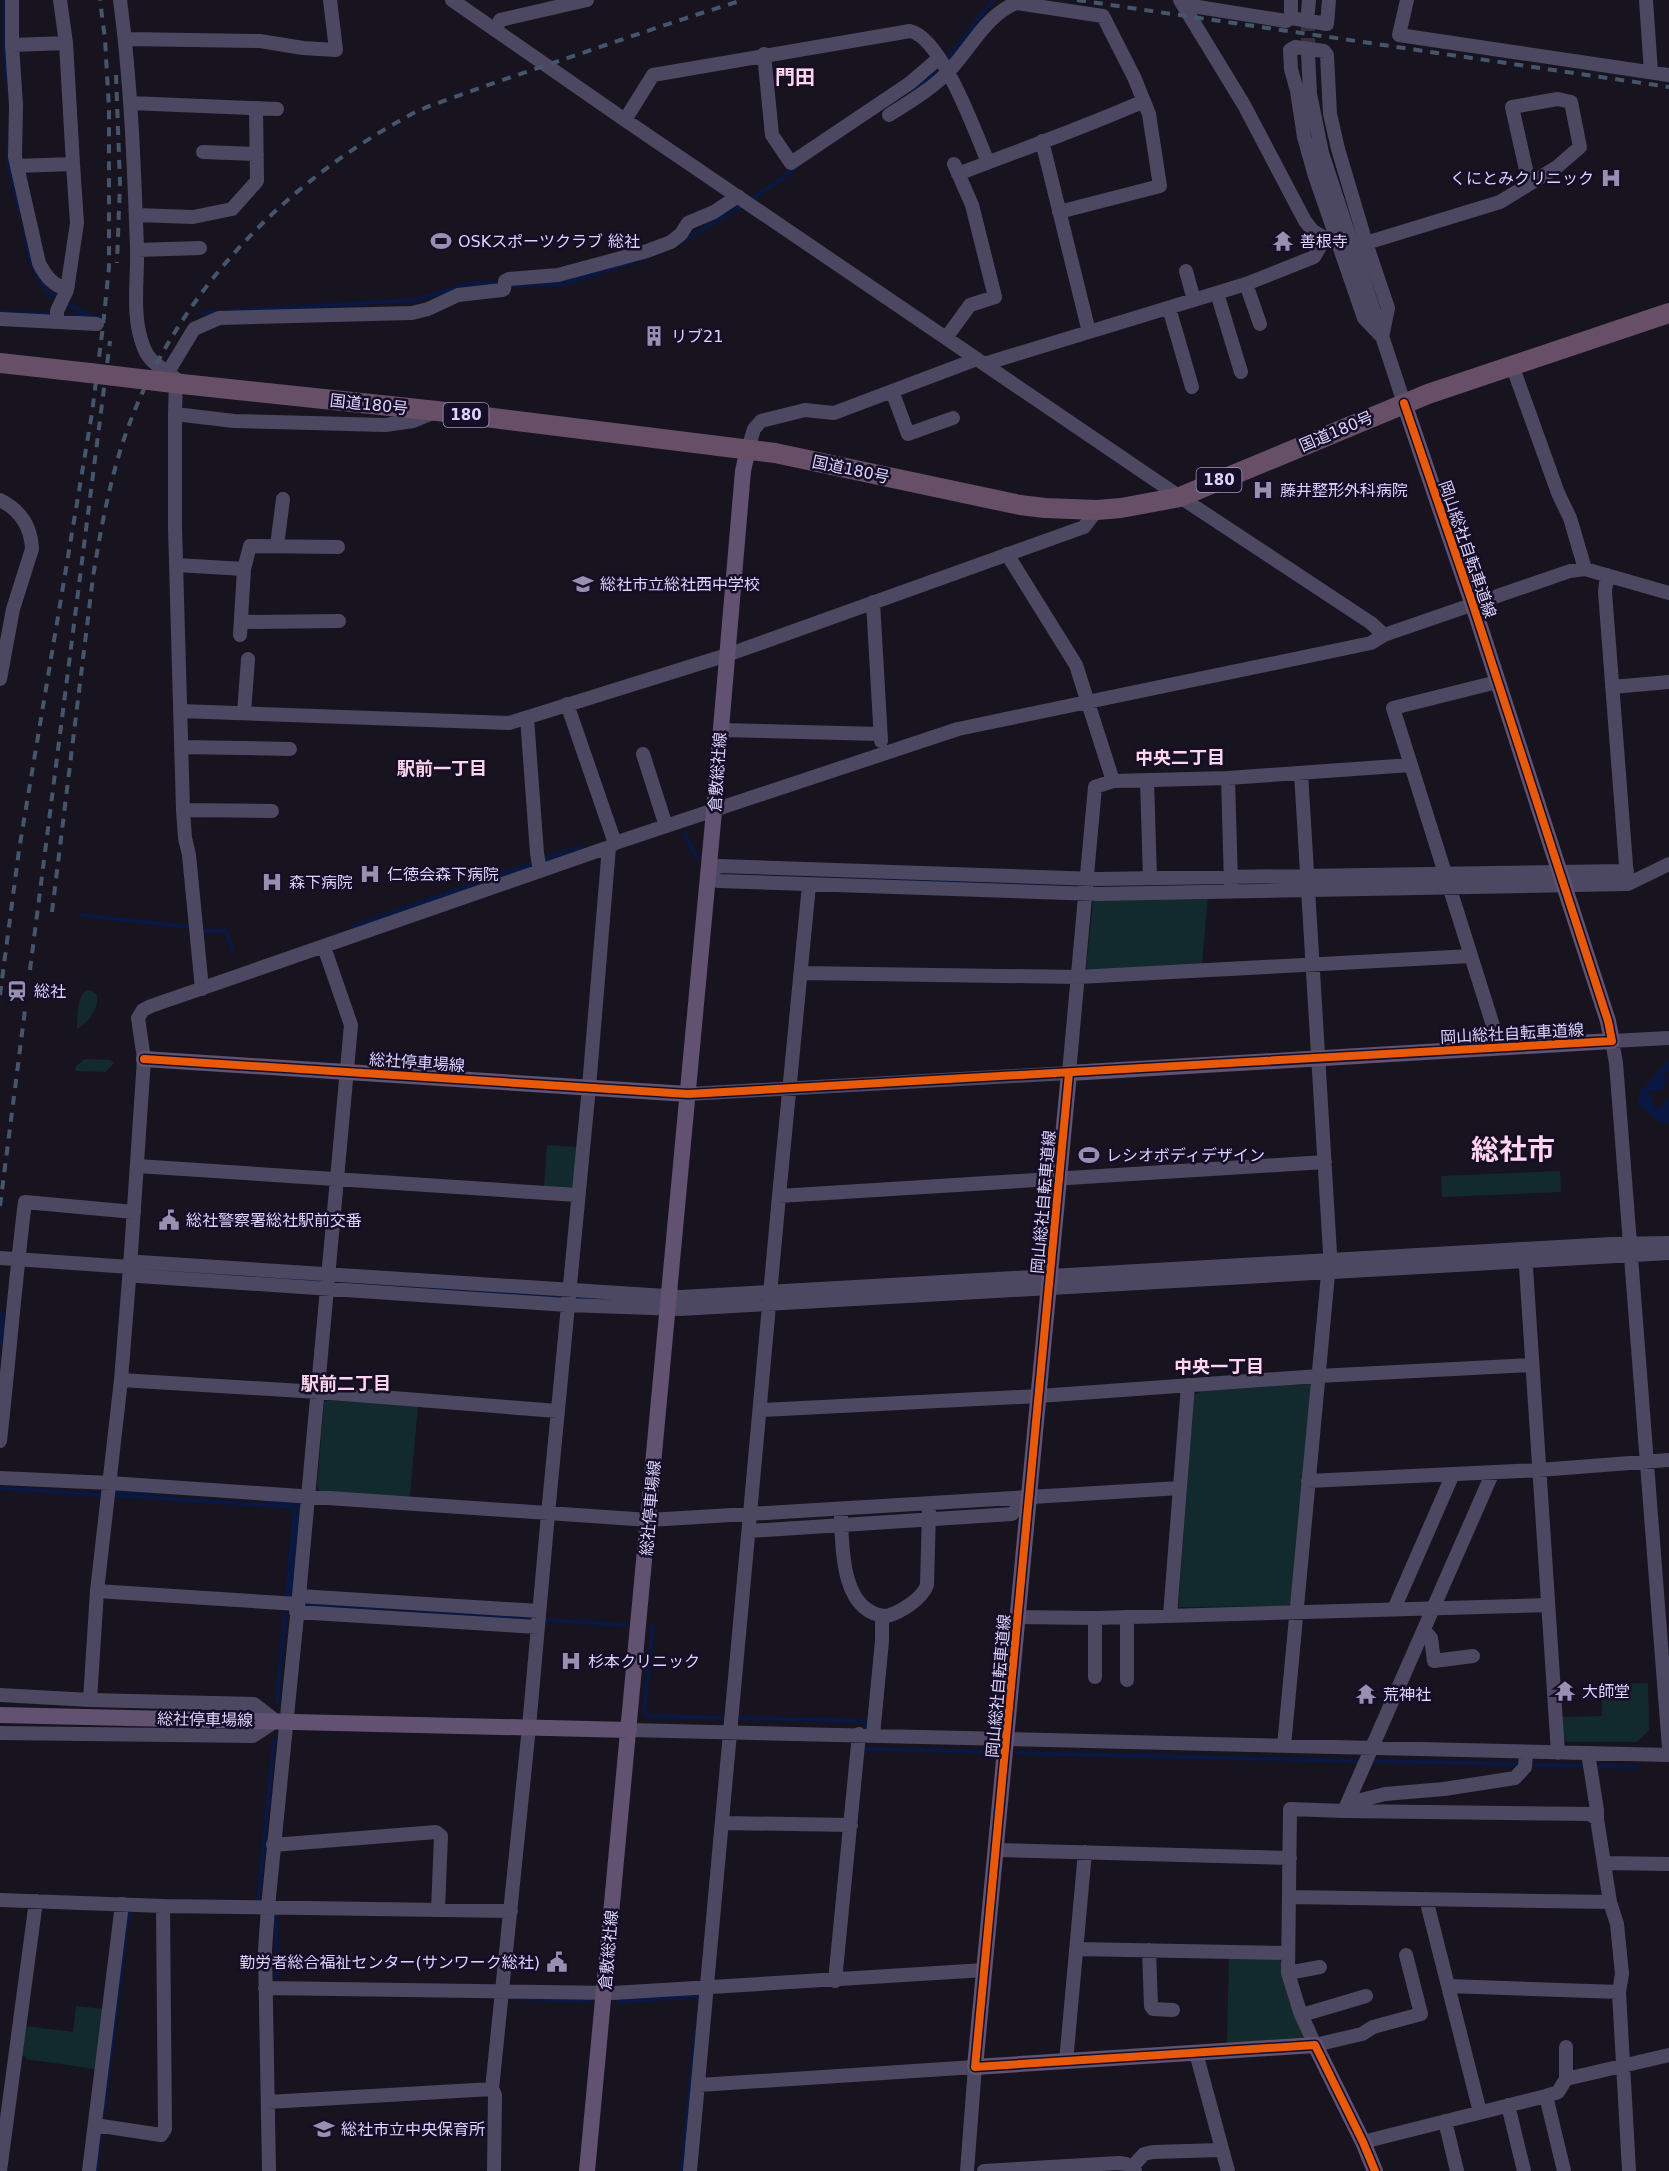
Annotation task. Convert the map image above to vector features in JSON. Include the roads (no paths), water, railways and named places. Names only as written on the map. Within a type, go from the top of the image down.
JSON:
[{"type":"highway","name":"国道180号","points":[[0,363],[90,373],[175,378],[387,415],[437,411],[748,449],[1020,505],[1097,510],[1145,505],[1180,497],[1404,403],[1669,313]]},
{"type":"main road","name":"岡山総社自転車道線","points":[[975,2067],[1069,1073],[1612,1041],[1608,1021],[1473,605],[1404,403]]},
{"type":"main road","name":"倉敷総社線","points":[[688,1094],[743,471],[748,449]]},
{"type":"main road","name":"総社停車場線","points":[[0,1715],[629,1730],[688,1094],[144,1059]]},
{"type":"main road","name":"倉敷総社線","points":[[587,2171],[629,1730]]},
{"type":"main road","points":[[975,2067],[1316,2045],[1375,2171]]},
{"type":"street","points":[[12,0],[9,83],[17,166],[39,263],[45,275],[54,285],[60,307]]},
{"type":"street","points":[[60,0],[66,43],[76,223],[60,307]]},
{"type":"street","points":[[120,0],[130,103],[136,215],[137,329],[148,358],[175,378]]},
{"type":"street","points":[[125,39],[260,41],[303,48],[336,50],[330,0]]},
{"type":"street","points":[[452,0],[1180,497],[1371,623],[1384,635]]},
{"type":"street","points":[[496,30],[500,20],[587,0]]},
{"type":"street","points":[[1291,0],[1291,18]]},
{"type":"street","points":[[1183,4],[1286,21],[1291,18],[1327,24],[1329,0]]},
{"type":"street","points":[[1407,0],[1399,35],[1669,75]]},
{"type":"street","points":[[1646,0],[1652,72]]},
{"type":"street","points":[[889,115],[924,92],[943,65],[1004,8],[1016,3],[1103,16],[1134,77],[1149,114],[1160,186],[1059,212]]},
{"type":"street","points":[[1183,4],[1244,105],[1305,221],[1313,231],[1330,236]]},
{"type":"street","points":[[625,120],[653,75],[764,54],[910,31],[918,33],[925,39],[943,65],[988,162]]},
{"type":"street","points":[[12,45],[66,43]]},
{"type":"street","points":[[1295,47],[1324,51],[1327,55],[1330,114],[1341,163],[1388,308],[1382,337],[1364,318],[1330,236],[1304,137],[1291,69],[1290,50],[1295,47]]},
{"type":"street","points":[[1308,52],[1310,94],[1322,153],[1404,403]]},
{"type":"street","points":[[764,54],[772,135],[791,163],[910,83],[943,65]]},
{"type":"street","points":[[1366,243],[1500,202],[1557,167],[1580,147],[1571,102],[1558,99],[1512,107],[1529,183]]},
{"type":"street","points":[[946,338],[970,305],[995,297],[972,205],[956,169],[988,162],[1095,123],[1144,101]]},
{"type":"street","points":[[130,103],[277,109]]},
{"type":"street","points":[[136,215],[193,217],[232,209],[257,181],[256,108]]},
{"type":"street","points":[[1042,141],[1089,332]]},
{"type":"street","points":[[203,152],[257,154]]},
{"type":"street","points":[[17,166],[73,164]]},
{"type":"street","points":[[202,989],[183,810],[175,414],[175,378],[194,329],[219,318],[412,313],[428,309],[458,295],[493,292],[516,277],[558,275],[647,251],[670,242],[696,218],[744,201]]},
{"type":"street","points":[[748,449],[754,429],[761,421],[806,410],[834,413],[981,361],[1089,332],[1246,284],[1314,257],[1330,236]]},
{"type":"street","points":[[137,250],[200,248]]},
{"type":"street","points":[[1186,271],[1194,300]]},
{"type":"street","points":[[1246,284],[1260,324]]},
{"type":"street","points":[[1217,293],[1241,372]]},
{"type":"street","points":[[0,320],[60,307],[97,324]]},
{"type":"street","points":[[1169,308],[1192,387]]},
{"type":"street","points":[[1512,365],[1558,493],[1570,518],[1585,569]]},
{"type":"street","points":[[892,391],[908,434],[954,418]]},
{"type":"street","points":[[175,414],[234,421],[387,415]]},
{"type":"street","points":[[0,500],[24,519],[32,541],[32,549],[13,609],[0,679]]},
{"type":"street","points":[[277,546],[283,500]]},
{"type":"street","points":[[180,711],[509,723],[727,655],[1084,527],[1097,510]]},
{"type":"street","points":[[338,547],[250,546],[244,569],[241,628],[339,621]]},
{"type":"street","points":[[1007,554],[1076,665],[1113,781]]},
{"type":"street","points":[[177,565],[244,569]]},
{"type":"street","points":[[90,1700],[97,1592],[121,1380],[134,1212],[144,1059],[138,1024],[140,1014],[151,1006],[324,947],[539,864],[612,845],[883,752],[958,729],[1371,643],[1384,635],[1570,571],[1585,569],[1669,593]]},
{"type":"street","points":[[1607,575],[1605,592],[1627,877]]},
{"type":"street","points":[[873,602],[883,752]]},
{"type":"street","points":[[244,713],[248,660]]},
{"type":"street","points":[[1497,682],[1393,708],[1496,1032],[1498,1047]]},
{"type":"street","points":[[1612,687],[1669,682]]},
{"type":"street","points":[[494,2171],[495,2095],[492,2089],[530,1727],[557,1411],[612,845],[567,704]]},
{"type":"street","points":[[527,718],[539,864]]},
{"type":"street","points":[[720,730],[880,734]]},
{"type":"street","points":[[182,747],[290,749]]},
{"type":"street","points":[[643,754],[666,826]]},
{"type":"street","points":[[688,1094],[1069,1073],[1095,787],[1113,781],[1228,778],[1412,765]]},
{"type":"street","points":[[1284,1746],[1329,1266],[1325,1162],[1301,773]]},
{"type":"street","points":[[1228,778],[1231,884]]},
{"type":"street","points":[[1147,780],[1150,878]]},
{"type":"street","points":[[183,810],[272,812]]},
{"type":"street","points":[[1231,884],[1150,878],[1086,887],[719,866],[709,873],[718,881],[809,885],[1086,887],[1627,877],[1669,864]]},
{"type":"street","points":[[690,2171],[809,885]]},
{"type":"street","points":[[269,2171],[265,1988],[267,1907],[281,1721],[298,1604],[351,1025],[324,947]]},
{"type":"street","points":[[802,973],[1078,976],[1471,956]]},
{"type":"street","points":[[1669,1038],[1612,1041],[1616,1063],[1669,1748]]},
{"type":"street","points":[[779,1196],[1325,1162]]},
{"type":"street","points":[[137,1166],[578,1195]]},
{"type":"street","points":[[0,1441],[17,1261],[25,1202],[134,1212]]},
{"type":"street","points":[[0,1258],[130,1268],[139,1262],[328,1282],[669,1303],[1630,1249],[1669,1243]]},
{"type":"street","points":[[1630,1249],[1669,1253]]},
{"type":"street","points":[[1525,1255],[1558,1753]]},
{"type":"street","points":[[760,1410],[1039,1396],[1318,1376],[1532,1365]]},
{"type":"street","points":[[121,1380],[318,1392],[557,1411]]},
{"type":"street","points":[[1170,1615],[1188,1385]]},
{"type":"street","points":[[1308,1481],[1539,1470],[1669,1460]]},
{"type":"street","points":[[1344,1811],[1493,1472]]},
{"type":"street","points":[[1394,1609],[1453,1474]]},
{"type":"street","points":[[0,1478],[110,1490],[307,1497],[649,1520],[1180,1488]]},
{"type":"street","points":[[749,1531],[1012,1514],[1029,1498]]},
{"type":"street","points":[[841,1509],[849,1587],[867,1610],[882,1616],[894,1614],[925,1592],[929,1504]]},
{"type":"street","points":[[97,1592],[538,1619]]},
{"type":"street","points":[[1017,1617],[1095,1618],[1548,1605]]},
{"type":"street","points":[[835,1981],[851,1825],[882,1641],[882,1616]]},
{"type":"street","points":[[1127,1617],[1127,1680]]},
{"type":"street","points":[[1095,1618],[1095,1677]]},
{"type":"street","points":[[1424,1630],[1431,1638],[1434,1661],[1473,1656]]},
{"type":"street","points":[[0,1695],[90,1700],[254,1704],[281,1721]]},
{"type":"street","points":[[0,1733],[253,1736],[281,1721]]},
{"type":"street","points":[[629,1730],[731,1723],[866,1735],[1284,1746],[1369,1757],[1526,1760],[1558,1753],[1590,1762],[1669,1755]]},
{"type":"street","points":[[1344,1811],[1357,1801],[1385,1794],[1444,1789],[1515,1778],[1526,1760]]},
{"type":"street","points":[[1590,1762],[1610,1902],[1617,1924],[1622,1974],[1619,1992],[1629,2171]]},
{"type":"street","points":[[1406,1955],[1421,2014],[1373,2027],[1362,2034],[1316,2045],[1302,2015],[1288,1973],[1290,1809],[1590,1814],[1597,1819]]},
{"type":"street","points":[[722,1823],[851,1825]]},
{"type":"street","points":[[273,1845],[436,1832],[441,1836],[438,1910]]},
{"type":"street","points":[[996,1850],[1290,1858]]},
{"type":"street","points":[[1066,2062],[1085,1852]]},
{"type":"street","points":[[1604,1863],[1669,1864]]},
{"type":"street","points":[[1289,1897],[1610,1902]]},
{"type":"street","points":[[1425,1899],[1480,2112]]},
{"type":"street","points":[[0,1900],[163,1906],[511,1911]]},
{"type":"street","points":[[0,2171],[36,1901]]},
{"type":"street","points":[[89,2171],[122,1904]]},
{"type":"street","points":[[95,2125],[161,2136],[165,2129],[163,1906]]},
{"type":"street","points":[[1076,1949],[1287,1953]]},
{"type":"street","points":[[1149,1950],[1151,2006],[1154,2009],[1173,2010]]},
{"type":"street","points":[[1288,1973],[1320,1967]]},
{"type":"street","points":[[265,1988],[604,1994],[985,1970]]},
{"type":"street","points":[[1448,1986],[1619,1992]]},
{"type":"street","points":[[1302,2015],[1366,1996]]},
{"type":"street","points":[[1363,2142],[1558,2092],[1566,2079],[1566,2047]]},
{"type":"street","points":[[1196,2053],[1228,2171]]},
{"type":"street","points":[[1566,2079],[1669,2055]]},
{"type":"street","points":[[699,2085],[975,2067],[967,2171]]},
{"type":"street","points":[[268,2102],[492,2089]]},
{"type":"street","points":[[1546,2096],[1564,2171]]},
{"type":"street","points":[[1509,2105],[1524,2171]]},
{"type":"street","points":[[1445,2121],[1457,2171]]},
{"type":"street","points":[[984,2171],[1110,2163],[1126,2164],[1133,2169],[1144,2154],[1153,2152],[1221,2150]]},
{"type":"water","points":[[1669,1059],[1669,1073],[1667,1071],[1663,1075],[1667,1079],[1669,1077],[1661,1091],[1648,1090],[1655,1108],[1659,1108],[1669,1097],[1669,1123],[1661,1123],[1639,1105],[1639,1090],[1642,1090]]},
{"type":"waterway","points":[[5,0],[5,64],[9,92]]},
{"type":"waterway","points":[[946,61],[993,0]]},
{"type":"waterway","points":[[912,90],[941,67]]},
{"type":"waterway","points":[[8,148],[8,162],[20,211]]},
{"type":"waterway","points":[[751,200],[796,168]]},
{"type":"waterway","points":[[679,243],[745,204]]},
{"type":"waterway","points":[[24,227],[30,260],[46,291],[90,316]]},
{"type":"waterway","points":[[512,285],[565,284],[647,257]]},
{"type":"waterway","points":[[230,311],[415,300],[472,283],[499,284]]},
{"type":"waterway","points":[[0,312],[98,317]]},
{"type":"waterway","points":[[202,313],[220,312]]},
{"type":"waterway","points":[[685,835],[697,858]]},
{"type":"waterway","points":[[542,860],[580,847]]},
{"type":"waterway","points":[[354,926],[535,863]]},
{"type":"waterway","points":[[846,877],[1096,887],[1393,882]]},
{"type":"waterway","points":[[82,915],[189,927],[201,931],[226,931],[233,951]]},
{"type":"waterway","points":[[251,1276],[320,1281]]},
{"type":"waterway","points":[[336,1282],[562,1296]]},
{"type":"waterway","points":[[577,1297],[621,1300]]},
{"type":"waterway","points":[[0,1318],[3,1319],[0,1344]]},
{"type":"waterway","points":[[0,1488],[104,1495]]},
{"type":"waterway","points":[[112,1490],[152,1493]]},
{"type":"waterway","points":[[112,1495],[292,1507],[295,1509],[287,1596]]},
{"type":"waterway","points":[[267,1501],[296,1503],[300,1507],[291,1596]]},
{"type":"waterway","points":[[308,1605],[379,1608]]},
{"type":"waterway","points":[[390,1608],[535,1619]]},
{"type":"waterway","points":[[277,1702],[285,1614]]},
{"type":"waterway","points":[[542,1620],[627,1625]]},
{"type":"waterway","points":[[650,1627],[653,1627],[644,1711],[648,1716],[727,1718]]},
{"type":"waterway","points":[[735,1718],[866,1721],[866,1724]]},
{"type":"waterway","points":[[258,1900],[274,1740]]},
{"type":"waterway","points":[[864,1747],[864,1749],[996,1752]]},
{"type":"waterway","points":[[1017,1753],[1362,1761]]},
{"type":"waterway","points":[[1369,1761],[1521,1764]]},
{"type":"waterway","points":[[1528,1765],[1587,1766]]},
{"type":"waterway","points":[[1594,1766],[1638,1767]]},
{"type":"waterway","points":[[104,2108],[128,1914],[134,1910]]},
{"type":"waterway","points":[[276,1916],[277,1978]]},
{"type":"waterway","points":[[619,2002],[696,1996],[699,2003]]},
{"type":"waterway","points":[[511,1998],[588,2001]]},
{"type":"waterway","points":[[682,2171],[696,2031]]},
{"type":"waterway","points":[[96,2171],[100,2137]]},
{"type":"tunnel","points":[[1308,12],[1308,52]]},
{"type":"railway","points":[[0,995],[19,850],[92,413],[109,267],[109,109],[100,0]]},
{"type":"railway","points":[[52,912],[93,577],[108,496],[121,448],[141,395],[167,345],[198,298],[233,254],[273,214],[316,177],[362,144],[410,115],[498,82],[743,0]]},
{"type":"railway","points":[[1077,0],[1669,87]]},
{"type":"railway","points":[[116,75],[120,183],[117,263]]},
{"type":"railway","points":[[30,970],[110,341]]},
{"type":"railway","points":[[0,1206],[25,1010]]},
{"type":"place","name":"くにとみクリニック","points":[[1611,178]]},
{"type":"place","name":"OSKスポーツクラブ 総社","points":[[441,241]]},
{"type":"place","name":"善根寺","points":[[1283,241]]},
{"type":"place","name":"リブ21","points":[[654,336]]},
{"type":"place","name":"藤井整形外科病院","points":[[1263,490]]},
{"type":"place","name":"総社市立総社西中学校","points":[[583,584]]},
{"type":"place","name":"仁徳会森下病院","points":[[370,874]]},
{"type":"place","name":"森下病院","points":[[272,882]]},
{"type":"place","name":"総社","points":[[17,991]]},
{"type":"place","name":"レシオボディデザイン","points":[[1089,1155]]},
{"type":"place","name":"総社警察署総社駅前交番","points":[[169,1220]]},
{"type":"place","name":"杉本クリニック","points":[[571,1661]]},
{"type":"place","name":"大師堂","points":[[1565,1691]]},
{"type":"place","name":"荒神社","points":[[1366,1694]]},
{"type":"place","name":"勤労者総合福祉センター(サンワーク総社)","points":[[557,1962]]},
{"type":"place","name":"総社市立中央保育所","points":[[324,2129]]},
{"type":"district","name":"門田","points":[[795,77]]},
{"type":"district","name":"中央二丁目","points":[[1180,758]]},
{"type":"district","name":"駅前一丁目","points":[[442,769]]},
{"type":"district","name":"総社市","points":[[1513,1149]]},
{"type":"district","name":"中央一丁目","points":[[1219,1367]]},
{"type":"district","name":"駅前二丁目","points":[[346,1384]]}]
